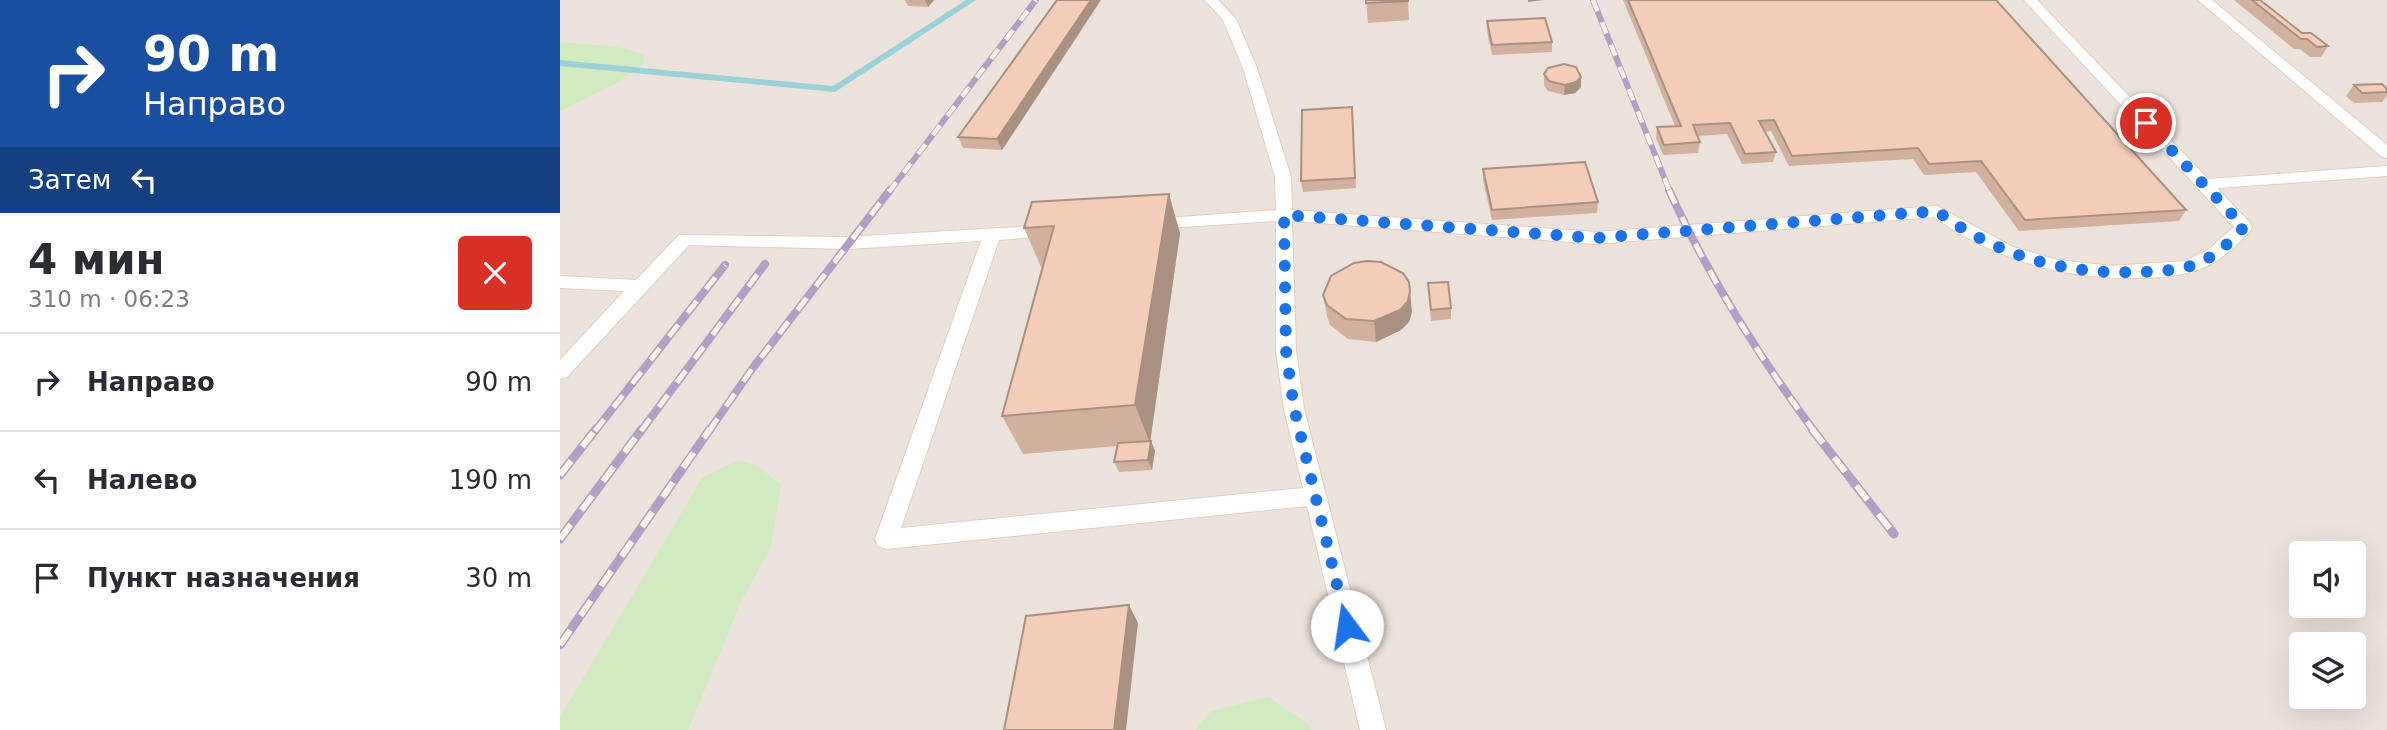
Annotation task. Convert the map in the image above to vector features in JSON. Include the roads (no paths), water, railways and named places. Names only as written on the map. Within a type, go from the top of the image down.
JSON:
[{"type":"lane","points":[[1211,0],[1229,19],[1246,58],[1283,177],[1286,351],[1294,408],[1313,496],[1373,730]]},
{"type":"lane","points":[[1131,225],[1284,215],[1596,238],[1937,211],[1961,229],[2007,252],[2042,263],[2075,269],[2126,272],[2173,270],[2203,261],[2226,246],[2244,227],[2030,0]]},
{"type":"lane","points":[[2204,0],[2387,153]]},
{"type":"lane","points":[[2204,184],[2387,171]]},
{"type":"lane","points":[[560,372],[685,239],[847,243],[1076,229]]},
{"type":"lane","points":[[992,235],[886,539],[1313,496]]},
{"type":"lane","points":[[560,282],[640,286]]},
{"type":"waterway","points":[[560,63],[835,89],[972,0]]},
{"type":"railway","points":[[889,192],[1036,0]]},
{"type":"railway","points":[[1593,0],[1670,192]]},
{"type":"railway","points":[[709,431],[752,369],[890,190]]},
{"type":"railway","points":[[1669,190],[1700,253],[1735,314],[1814,431]]},
{"type":"railway","points":[[641,431],[765,264]]},
{"type":"railway","points":[[595,431],[725,265]]},
{"type":"railway","points":[[560,475],[596,429]]},
{"type":"railway","points":[[560,539],[642,429]]},
{"type":"railway","points":[[560,645],[710,429]]},
{"type":"railway","points":[[1812,429],[1894,534]]}]
